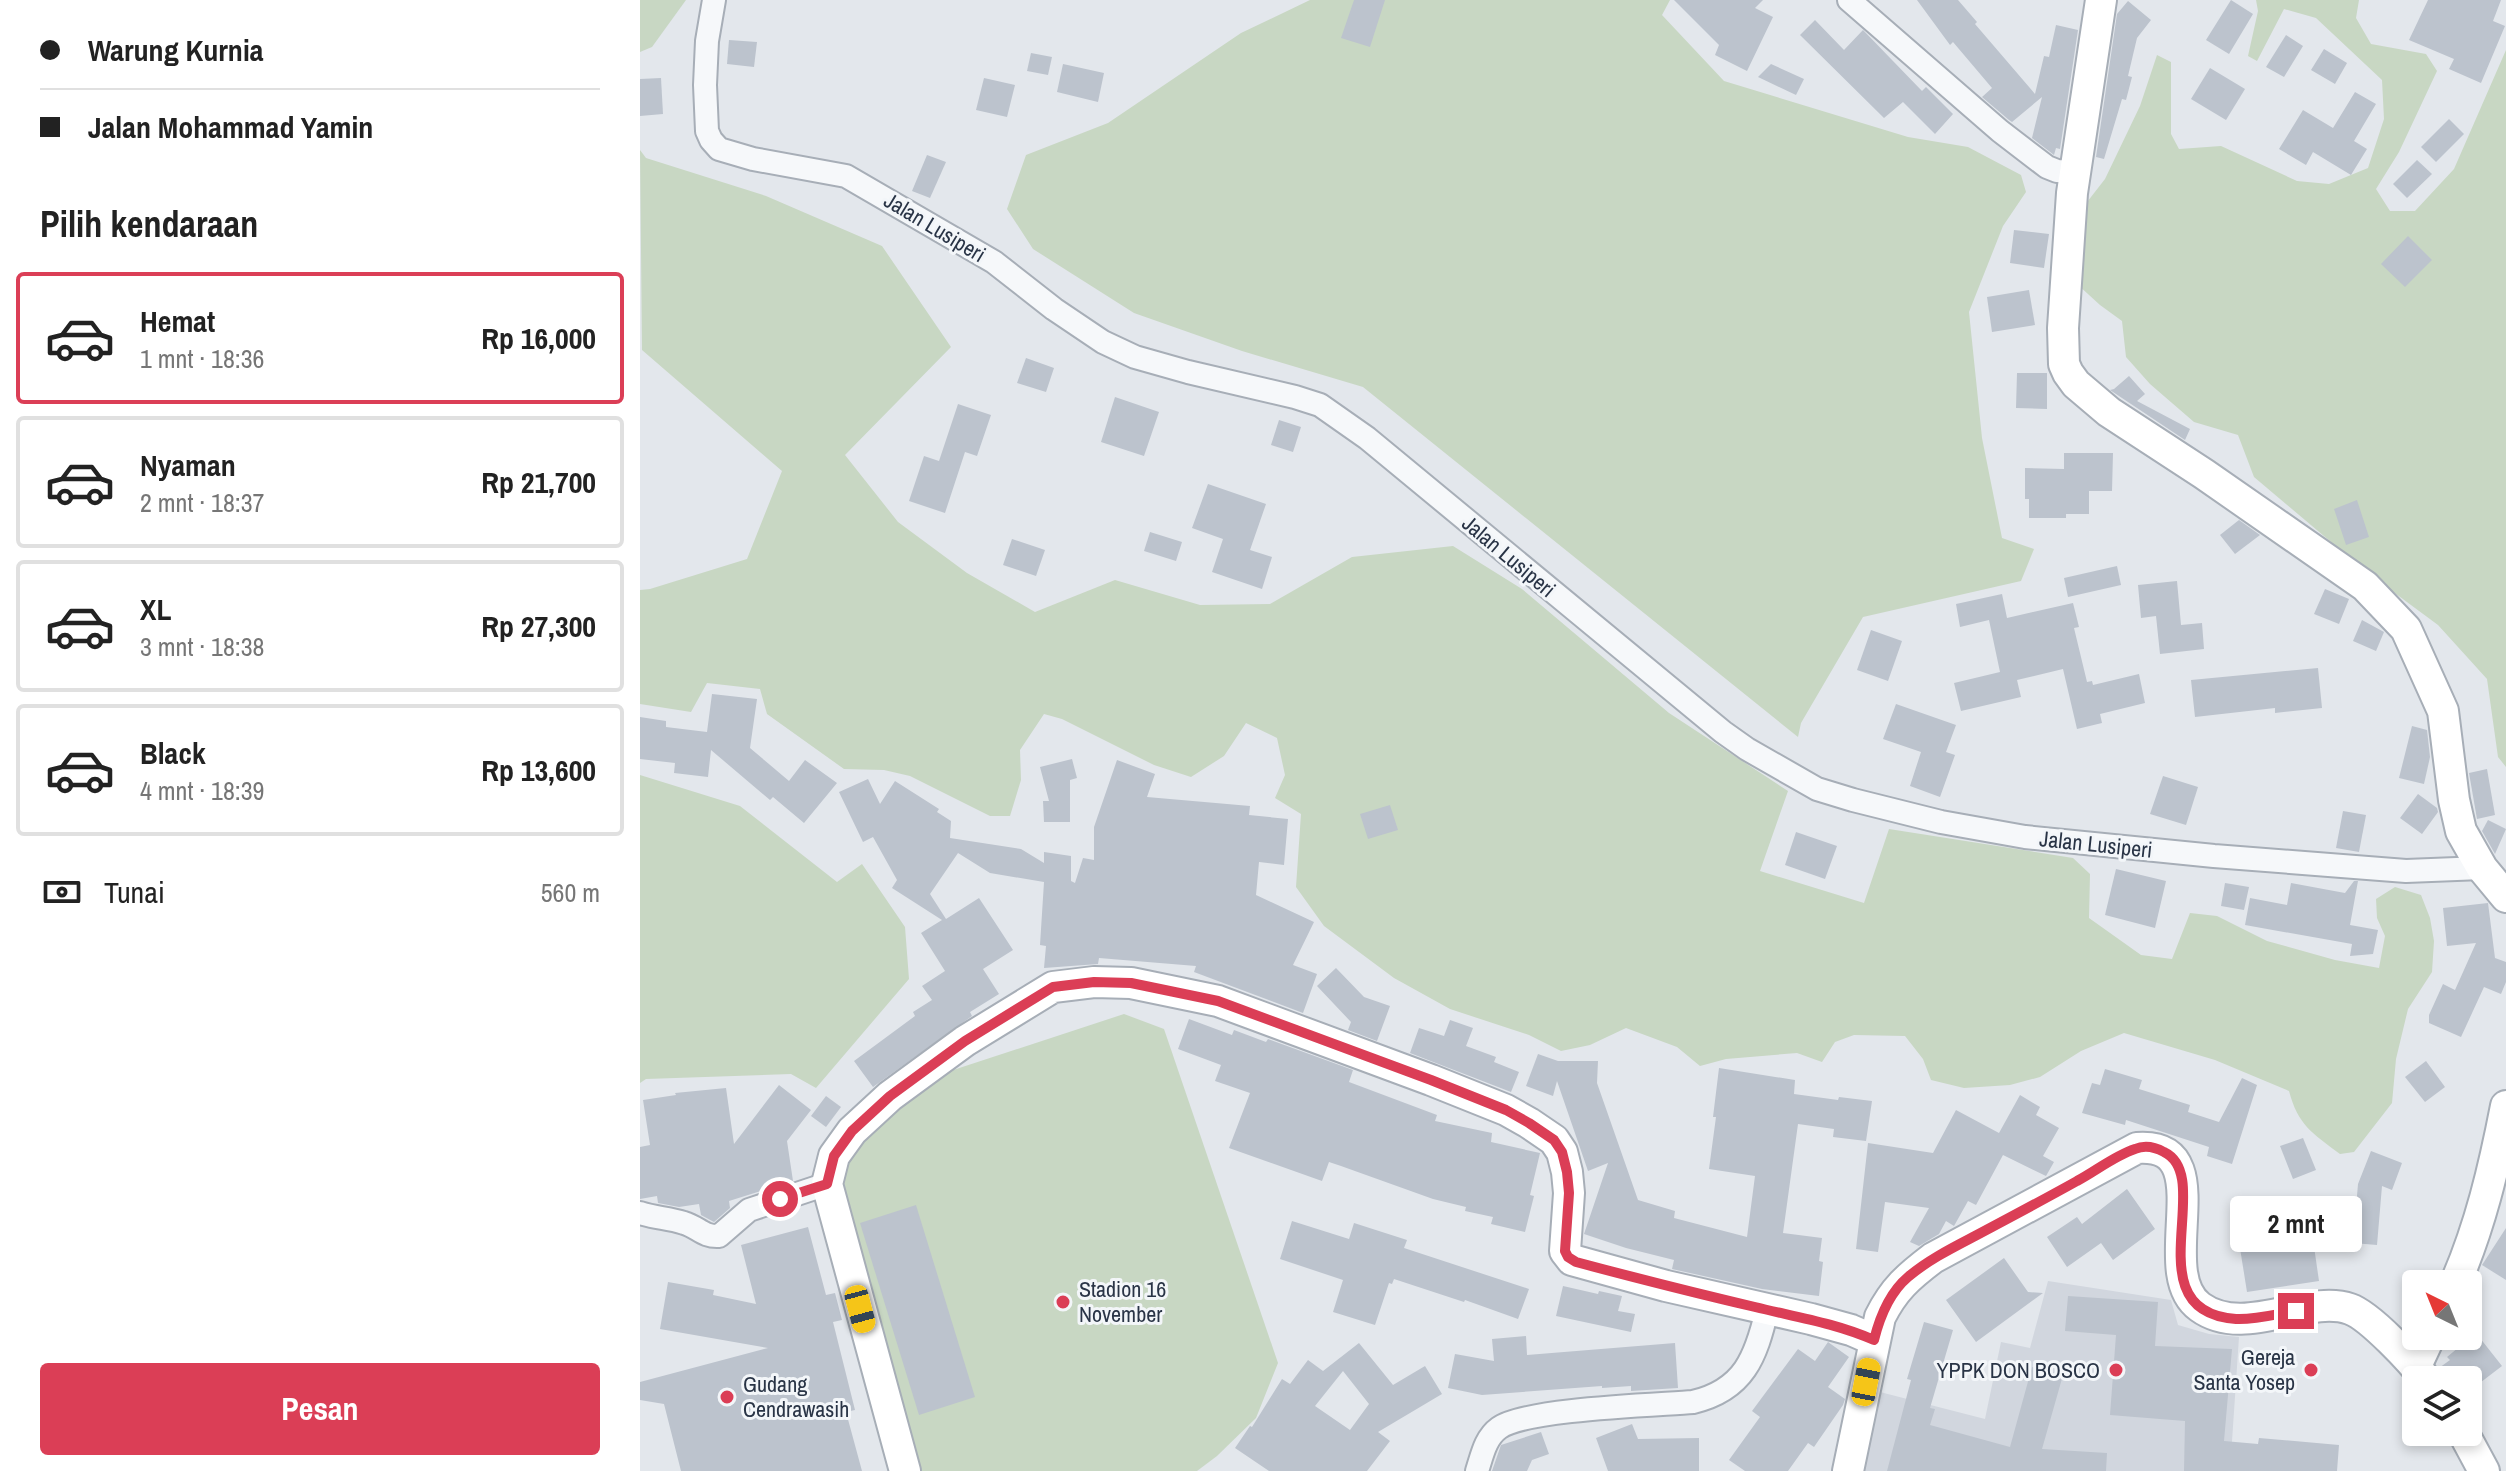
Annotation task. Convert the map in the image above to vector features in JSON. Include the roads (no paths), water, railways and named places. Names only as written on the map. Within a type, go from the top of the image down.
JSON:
[{"type":"main road","points":[[2101,0],[2074,172],[2063,328],[2064,364],[2068,373],[2076,384],[2109,412],[2365,586],[2406,629],[2443,711],[2461,831],[2482,868],[2506,897]]},
{"type":"main road","points":[[905,1471],[827,1184],[834,1156],[852,1131],[890,1096],[965,1041],[1053,987],[1094,982],[1131,983],[1218,1001],[1364,1054],[1521,1117],[1554,1140],[1562,1152],[1569,1193],[1565,1251],[1570,1259],[1666,1286],[1811,1319],[1874,1340]]},
{"type":"main road","points":[[2461,1270],[2496,1160],[2506,1106]]},
{"type":"main road","points":[[1848,1471],[1880,1317],[1905,1279],[1933,1258],[2137,1148],[2148,1147],[2169,1155],[2179,1169],[2183,1213],[2180,1271],[2190,1297],[2201,1308],[2219,1316],[2238,1319],[2314,1308],[2350,1309],[2364,1317],[2414,1366]]},
{"type":"main road","points":[[2471,1446],[2484,1471]]},
{"type":"street","name":"Jalan Lusiperi","points":[[714,0],[707,41],[705,85],[707,131],[716,146],[731,154],[846,176],[994,262],[1078,326],[1135,357],[1320,405],[1367,438],[1723,732],[1817,789],[1941,822],[2025,837],[2406,871],[2482,868]]},
{"type":"street","points":[[1849,0],[1922,66],[2047,167],[2074,172]]},
{"type":"street","points":[[640,1213],[688,1224],[704,1235],[719,1236],[749,1210],[827,1184]]},
{"type":"street","points":[[1477,1471],[1489,1439],[1500,1427],[1513,1420],[1693,1402],[1726,1390],[1746,1370],[1761,1336],[1767,1310]]},
{"type":"place","name":"Stadion 16 November","points":[[1063,1302]]},
{"type":"place","name":"YPPK DON BOSCO","points":[[2116,1370]]},
{"type":"place","name":"Gereja Santa Yosep","points":[[2311,1370]]},
{"type":"place","name":"Gudang Cendrawasih","points":[[727,1397]]}]
